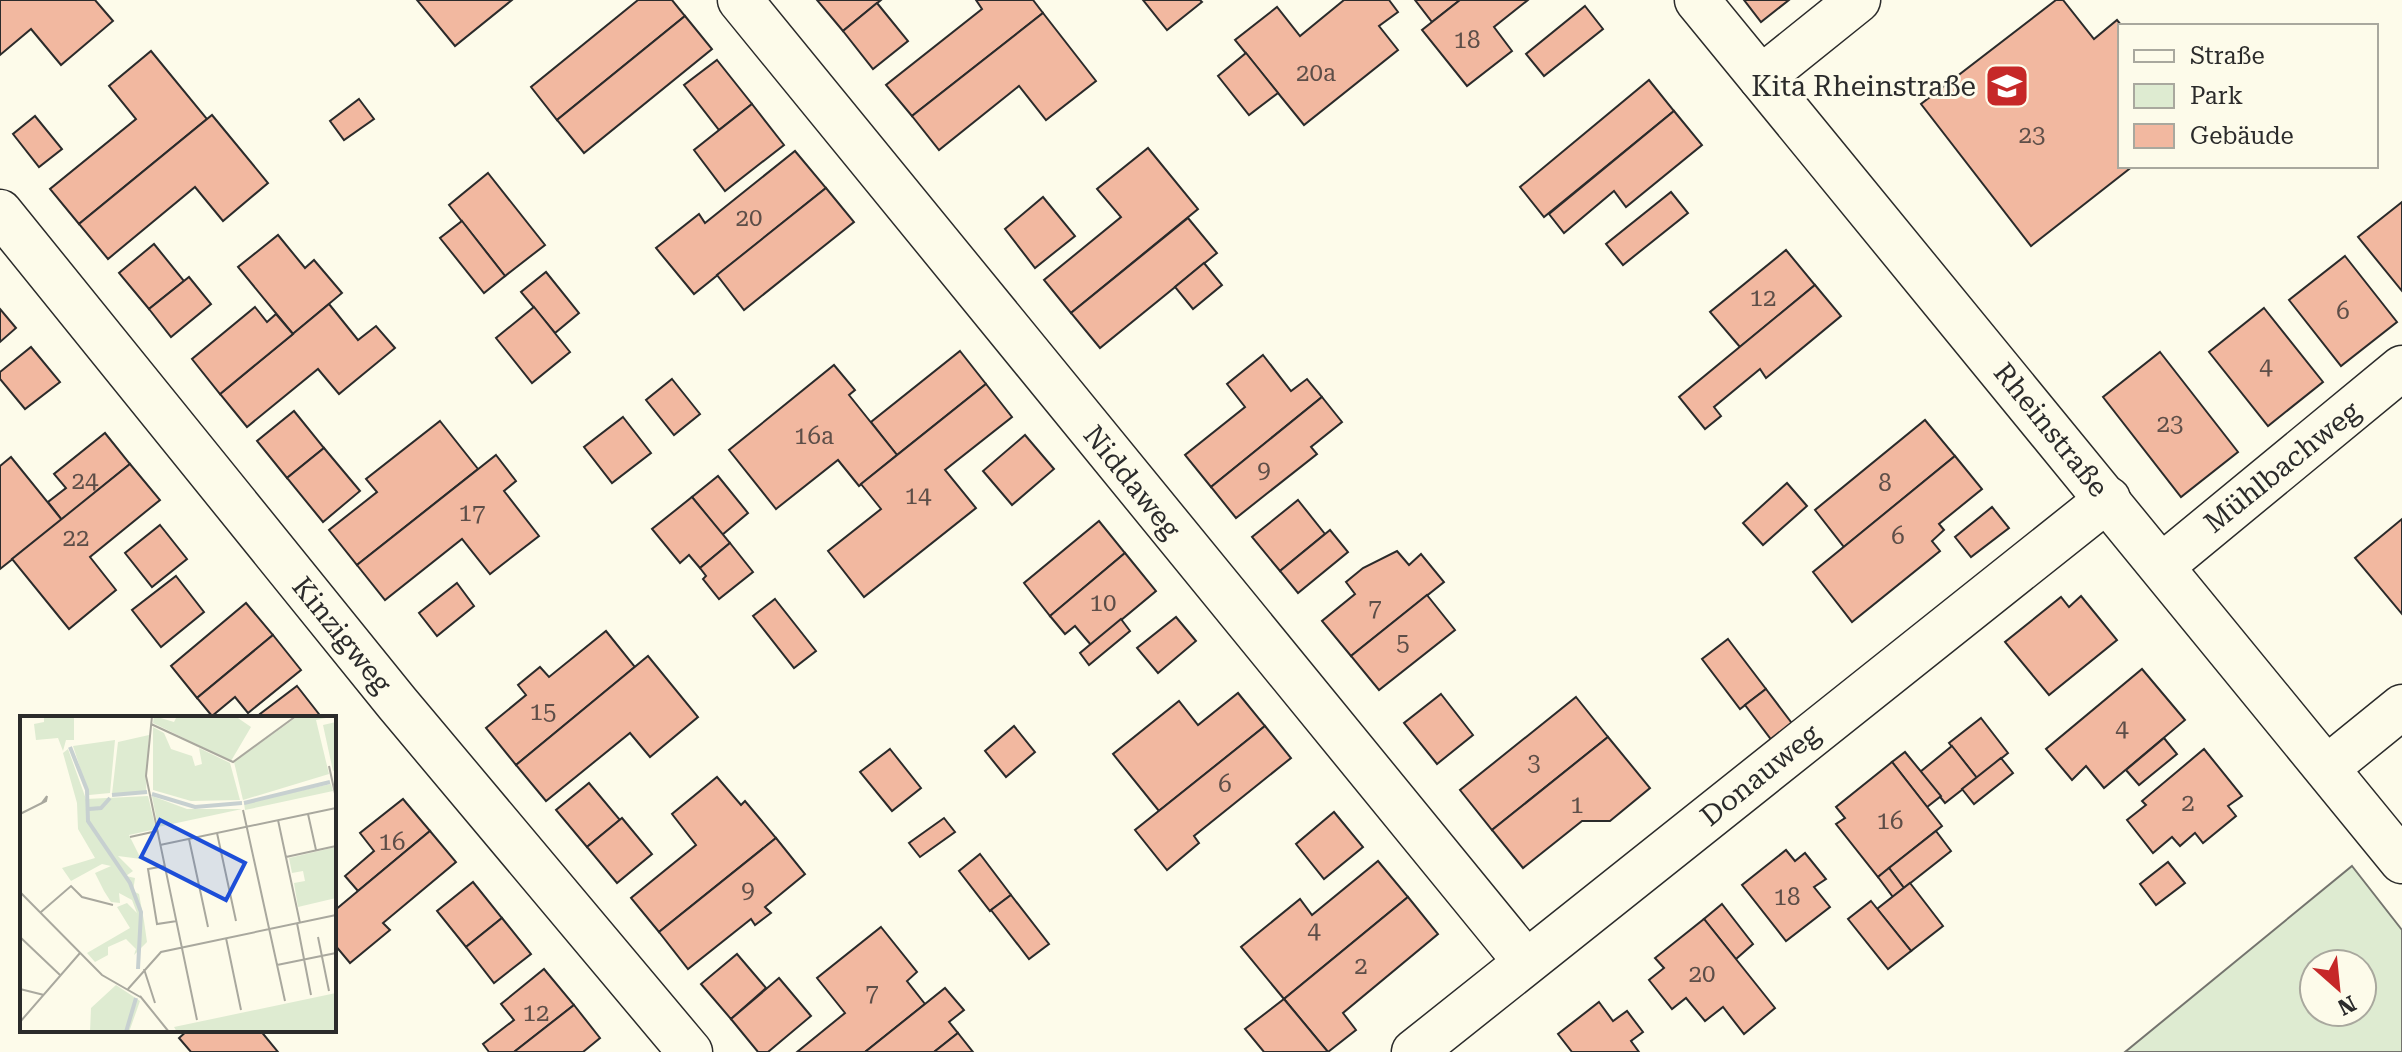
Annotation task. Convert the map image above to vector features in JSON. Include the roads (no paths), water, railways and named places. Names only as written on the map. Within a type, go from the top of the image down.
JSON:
[{"type":"street","name":"Niddaweg","points":[[740,0],[1526,962]]},
{"type":"street","name":"Rheinstraße","points":[[1697,0],[2163,565],[2402,861]]},
{"type":"street","points":[[1761,78],[1858,0]]},
{"type":"street","name":"Kinzigweg","points":[[0,212],[397,703],[690,1052]]},
{"type":"street","name":"Mühlbachweg","points":[[2163,565],[2402,368]]},
{"type":"street","name":"Donauweg","points":[[1414,1052],[2108,499]]},
{"type":"street","points":[[2328,767],[2402,707]]},
{"type":"place","name":"Kita Rheinstraße","points":[[2007,86]]}]
